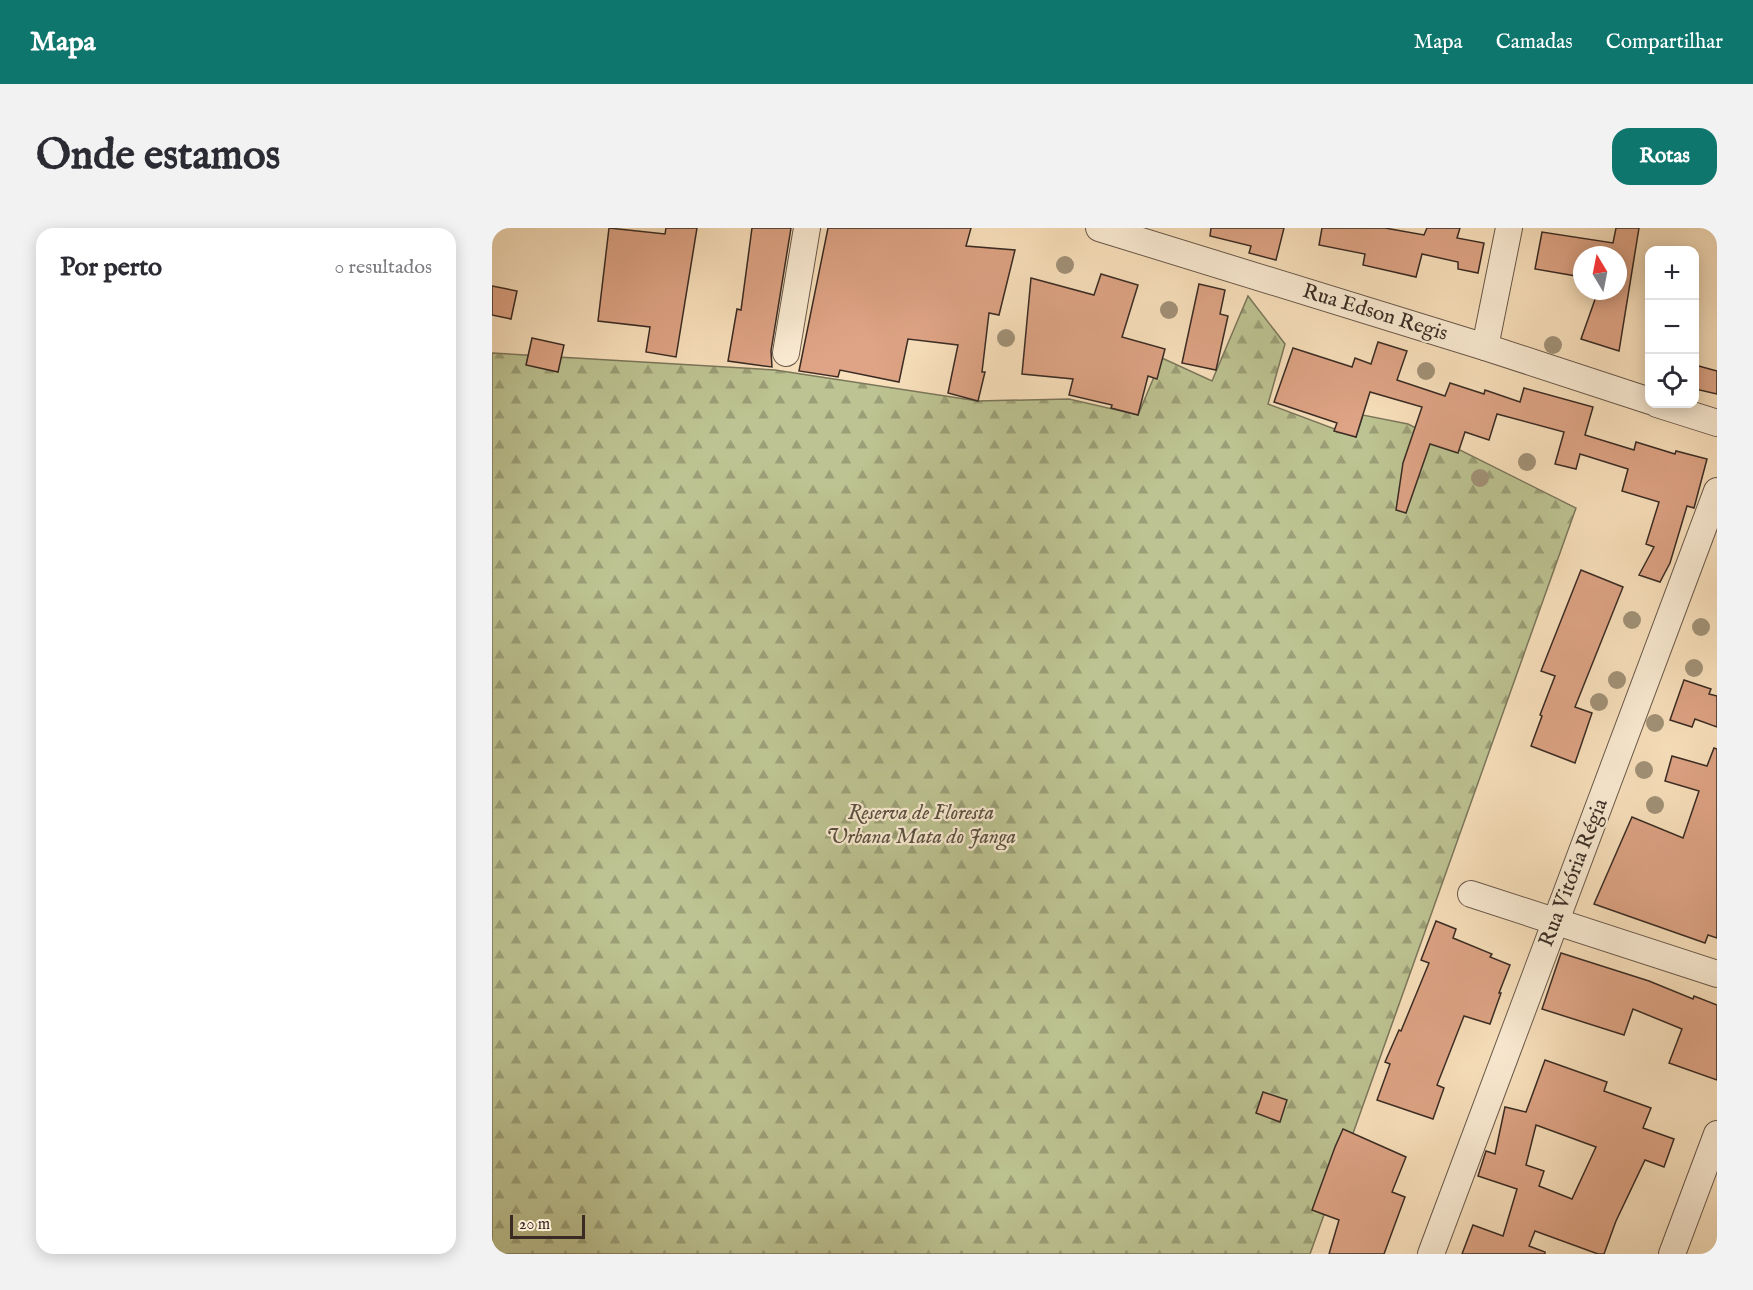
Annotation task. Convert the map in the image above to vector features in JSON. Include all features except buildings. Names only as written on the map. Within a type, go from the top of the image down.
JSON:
[{"type":"street","points":[[786,354],[807,228]]},
{"type":"street","name":"Rua Edson Regis","points":[[1099,228],[1485,347],[1645,399]]},
{"type":"street","points":[[1485,347],[1509,228]]},
{"type":"street","points":[[1670,408],[1717,423]]},
{"type":"street","name":"Rua Vitória Régia","points":[[1431,1254],[1717,491]]},
{"type":"street","points":[[1471,894],[1717,974]]},
{"type":"street","points":[[1672,1254],[1717,1134]]},
{"type":"green space","name":"Reserva de Floresta Urbana Mata do Janga","points":[[1248,296],[1285,344],[1268,404],[1356,437],[1363,415],[1408,424],[1576,508],[1310,1254],[492,1254],[492,353],[775,370],[978,401],[1069,399],[1138,415],[1162,358],[1212,381]]}]
